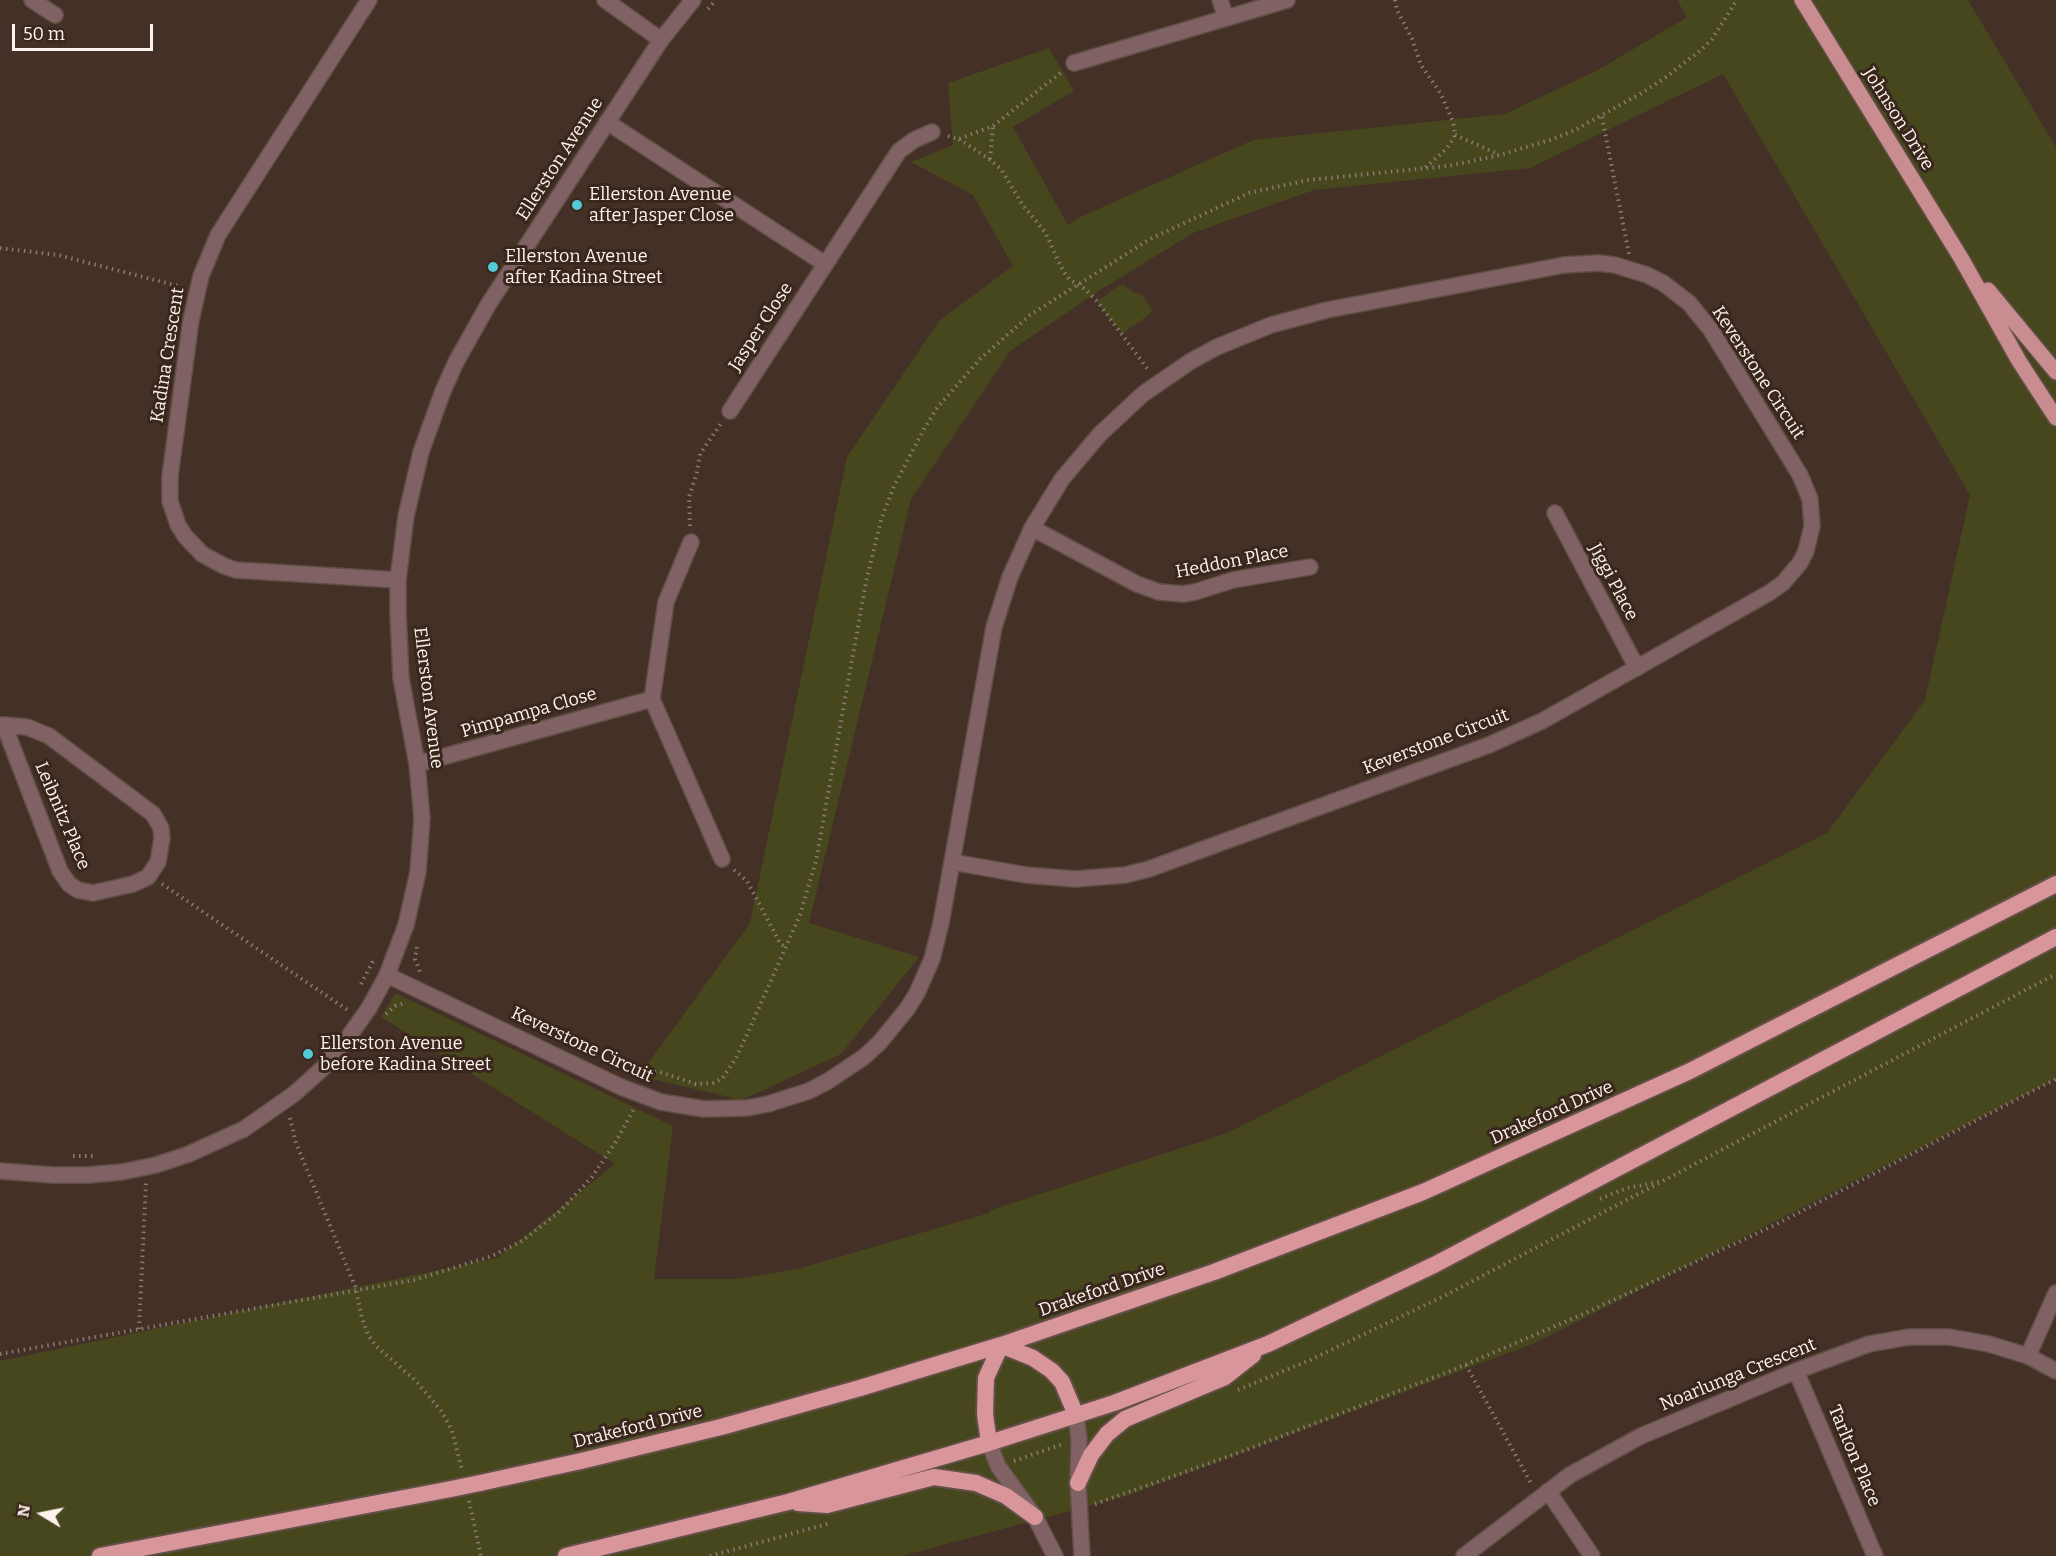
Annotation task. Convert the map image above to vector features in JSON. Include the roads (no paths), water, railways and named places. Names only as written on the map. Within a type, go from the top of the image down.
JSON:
[{"type":"highway","name":"Drakeford Drive","points":[[100,1556],[581,1461],[721,1427],[1000,1345],[1214,1272],[1423,1192],[1690,1071],[2056,884]]},
{"type":"highway","points":[[566,1556],[788,1502],[989,1443],[1076,1415],[1268,1344],[1434,1265],[2056,937]]},
{"type":"highway","points":[[1078,1483],[1091,1455],[1107,1434],[1125,1419],[1225,1377],[1268,1344]]},
{"type":"highway","points":[[989,1443],[985,1414],[986,1378],[1000,1345],[1033,1358],[1052,1371],[1062,1382],[1076,1415]]},
{"type":"highway","points":[[788,1502],[826,1505],[934,1477],[976,1483],[1006,1496],[1035,1517]]},
{"type":"main road","name":"Johnson Drive","points":[[1802,0],[1961,258],[2019,361],[2056,418]]},
{"type":"main road","name":"Johnson Drive","points":[[1961,258],[2056,372]]},
{"type":"street","points":[[32,0],[55,15]]},
{"type":"street","name":"Kadina Crescent","points":[[369,0],[218,235],[201,276],[191,320],[170,476],[170,501],[178,525],[185,536],[202,554],[224,566],[236,570],[398,580]]},
{"type":"street","points":[[605,0],[661,40]]},
{"type":"street","name":"Ellerston Avenue","points":[[0,1171],[88,1175],[122,1172],[189,1155],[244,1129],[294,1094],[323,1068],[361,1019],[387,975],[406,925],[418,872],[422,818],[417,764],[401,678],[398,580],[406,516],[421,452],[456,362],[488,305],[661,40],[693,0]]},
{"type":"street","points":[[1220,0],[1226,18]]},
{"type":"street","points":[[1074,63],[1287,0]]},
{"type":"street","points":[[607,122],[825,264]]},
{"type":"street","name":"Jasper Close","points":[[730,411],[899,151],[914,140],[932,132]]},
{"type":"street","name":"Keverstone Circuit","points":[[387,975],[621,1088],[636,1102],[661,1102],[704,1109],[747,1108],[768,1104],[809,1091],[864,1057],[880,1042],[907,1009],[932,959],[941,923],[994,627],[1010,577],[1032,528],[1062,479],[1100,434],[1143,394],[1217,347],[1270,325],[1327,310],[1564,265],[1598,263],[1627,269],[1663,283],[1689,303],[1711,330],[1800,475],[1810,500],[1812,526],[1803,557],[1783,583],[1542,721],[1489,745],[1149,869],[1125,875],[1075,879],[1026,875],[952,862]]},
{"type":"street","name":"Jiggi Place","points":[[1555,513],[1637,668]]},
{"type":"street","name":"Heddon Place","points":[[1032,528],[1137,584],[1159,592],[1183,594],[1233,580],[1310,567]]},
{"type":"street","points":[[692,542],[666,602],[652,699],[722,859]]},
{"type":"street","name":"Pimpampa Close","points":[[417,764],[652,699]]},
{"type":"street","name":"Leibnitz Place","points":[[2,725],[27,727],[49,736],[153,814],[161,828],[162,838],[158,862],[148,877],[133,884],[93,893],[78,890],[69,884],[60,871],[2,725]]},
{"type":"street","points":[[2028,1356],[2056,1293]]},
{"type":"street","name":"Noarlunga Crescent","points":[[1464,1556],[1570,1475],[1641,1436],[1796,1371],[1869,1344],[1909,1337],[1949,1338],[1989,1344],[2028,1356],[2056,1371]]},
{"type":"street","name":"Tarlton Place","points":[[1796,1371],[1875,1556]]},
{"type":"street","points":[[1076,1415],[1079,1439],[1078,1483],[1082,1556]]},
{"type":"street","points":[[989,1443],[998,1466],[1035,1517],[1055,1556]]},
{"type":"street","points":[[1544,1494],[1592,1556]]},
{"type":"place","name":"Ellerston Avenue after Jasper Close","points":[[577,205]]},
{"type":"place","name":"Ellerston Avenue after Kadina Street","points":[[493,267]]},
{"type":"place","name":"Ellerston Avenue before Kadina Street","points":[[308,1054]]}]
